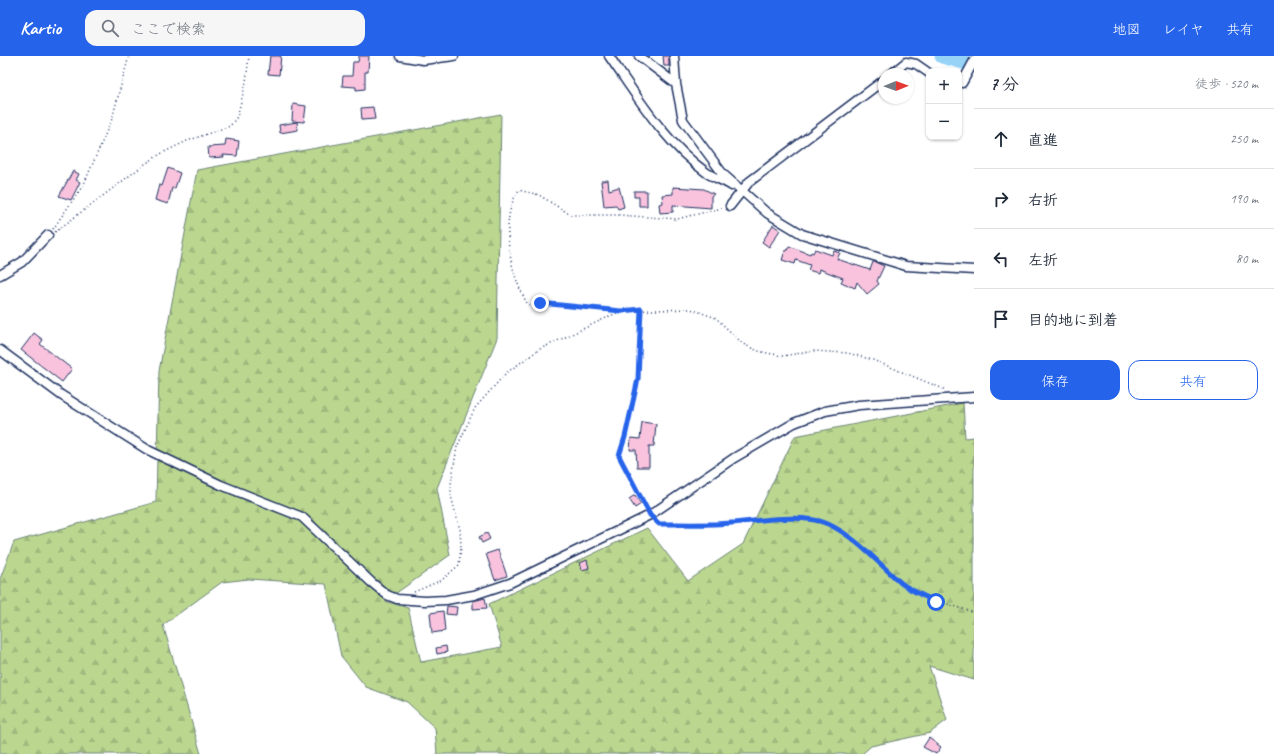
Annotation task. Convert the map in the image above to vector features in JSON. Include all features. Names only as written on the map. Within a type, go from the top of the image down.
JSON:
[{"type":"street","points":[[400,56],[423,60],[454,56]]},
{"type":"street","points":[[609,56],[658,126],[681,151],[707,172],[742,191]]},
{"type":"street","points":[[639,56],[676,84]]},
{"type":"street","points":[[674,56],[676,84],[683,120],[723,174],[767,212],[802,234],[906,266],[974,270]]},
{"type":"street","points":[[962,80],[974,61]]},
{"type":"street","points":[[898,68],[906,62],[916,64],[926,71]]},
{"type":"street","points":[[730,206],[749,182],[878,85]]},
{"type":"street","points":[[0,275],[22,262],[48,235]]},
{"type":"street","points":[[0,350],[61,395],[148,450],[221,485],[302,517],[371,582],[387,595],[398,599],[446,600],[474,595],[510,582],[650,515],[747,450],[794,423],[825,411],[859,405],[974,397]]},
{"type":"path","points":[[48,235],[84,184],[112,119],[129,56]]},
{"type":"path","points":[[48,235],[60,230],[86,208],[162,153],[187,141],[230,126],[237,116],[246,82],[249,56]]},
{"type":"path","points":[[730,206],[677,219],[618,215],[571,215],[539,195],[519,190],[508,211],[509,250],[513,273],[528,305],[540,303],[621,311],[641,309],[691,309],[716,318],[743,344],[758,351],[782,356],[814,351],[848,353],[873,360],[951,392]]},
{"type":"path","points":[[641,309],[638,379],[625,437],[619,456],[650,515],[659,524],[684,525],[732,523],[757,519],[811,520],[827,524],[841,532],[872,556],[902,584],[936,602],[974,613]]},
{"type":"path","points":[[410,593],[442,580],[459,565],[461,547],[460,530],[451,496],[451,484],[457,447],[475,408],[506,373],[540,349],[621,311]]},
{"type":"green space","points":[[501,114],[497,338],[437,488],[450,555],[385,601],[408,608],[421,662],[502,647],[489,604],[647,528],[688,581],[743,544],[795,436],[963,403],[965,438],[974,437],[974,680],[929,666],[947,720],[930,733],[871,746],[862,754],[437,754],[435,728],[407,702],[366,687],[341,656],[326,584],[249,579],[222,582],[163,625],[201,754],[0,754],[0,579],[14,542],[156,502],[159,371],[197,170]]},
{"type":"building","points":[[270,56],[281,56],[279,75],[268,74]]},
{"type":"building","points":[[359,56],[369,56],[368,72],[365,72],[365,89],[356,90],[356,87],[342,86],[343,76],[352,76],[353,62],[358,62]]},
{"type":"building","points":[[663,56],[669,56],[669,66],[664,66]]},
{"type":"building","points":[[293,104],[306,106],[304,122],[292,121]]},
{"type":"building","points":[[373,107],[375,119],[362,120],[361,108]]},
{"type":"building","points":[[297,122],[298,130],[280,133],[279,125]]},
{"type":"building","points":[[226,139],[239,141],[237,156],[223,155],[224,157],[209,158],[208,147],[225,146]]},
{"type":"building","points":[[168,168],[180,173],[175,188],[172,188],[168,204],[155,200],[159,185],[162,186]]},
{"type":"building","points":[[73,171],[79,174],[76,180],[80,182],[71,200],[59,196]]},
{"type":"building","points":[[608,180],[609,190],[619,187],[624,207],[618,209],[616,205],[604,206],[601,181]]},
{"type":"building","points":[[673,187],[704,189],[714,194],[711,196],[711,208],[673,205],[673,212],[660,213],[659,204],[663,203],[662,195],[673,194]]},
{"type":"building","points":[[634,191],[647,191],[647,206],[639,206],[639,197],[634,197]]},
{"type":"building","points":[[773,225],[780,230],[769,247],[762,242]]},
{"type":"building","points":[[789,246],[810,254],[811,252],[813,253],[815,249],[832,255],[834,251],[840,253],[837,259],[870,270],[873,262],[875,262],[884,266],[877,281],[879,284],[867,294],[857,282],[855,288],[841,282],[843,278],[819,269],[818,273],[808,270],[810,265],[796,260],[795,264],[782,260],[785,251],[787,251]]},
{"type":"building","points":[[34,333],[43,340],[40,344],[72,369],[62,382],[21,350]]},
{"type":"building","points":[[642,422],[656,424],[654,446],[649,446],[649,467],[637,467],[636,450],[630,450],[631,438],[640,439]]},
{"type":"building","points":[[635,495],[641,504],[635,508],[629,499]]},
{"type":"building","points":[[487,533],[490,539],[482,543],[479,537]]},
{"type":"building","points":[[498,550],[507,576],[495,580],[486,554]]},
{"type":"building","points":[[587,560],[589,568],[582,570],[580,563]]},
{"type":"building","points":[[485,598],[487,608],[473,609],[473,601]]},
{"type":"building","points":[[447,606],[457,607],[456,615],[446,614]]},
{"type":"building","points":[[443,611],[445,631],[432,633],[430,613]]},
{"type":"building","points":[[446,646],[447,652],[437,654],[436,648]]},
{"type":"building","points":[[929,738],[941,747],[936,754],[923,747]]},
{"type":"waterway","points":[[942,56],[974,65]]},
{"type":"route","points":[[540,303],[579,305],[621,311],[641,309],[638,379],[625,437],[619,456],[650,515],[659,524],[684,525],[732,523],[757,519],[811,520],[827,524],[841,532],[872,556],[902,584],[936,602]]}]
